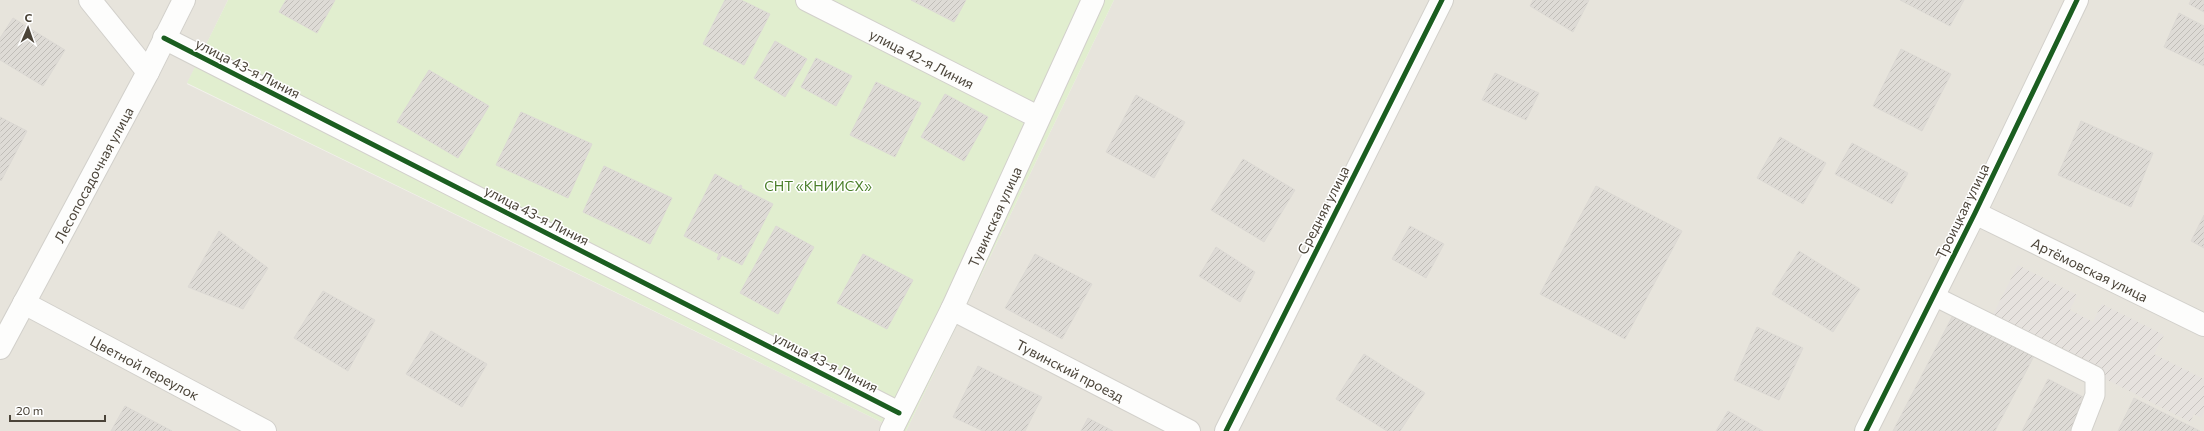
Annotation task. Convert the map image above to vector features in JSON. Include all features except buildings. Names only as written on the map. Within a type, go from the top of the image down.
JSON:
[{"type":"street","points":[[90,0],[148,72]]},
{"type":"street","name":"Лесопосадочная улица","points":[[0,348],[148,72],[184,0]]},
{"type":"street","name":"улица 42-я Линия","points":[[807,0],[1038,117]]},
{"type":"street","name":"Тувинская улица","points":[[895,422],[952,309],[1038,117],[1093,0]]},
{"type":"street","name":"Средняя улица","points":[[1226,431],[1442,0]]},
{"type":"street","name":"Троицкая улица","points":[[1866,431],[1975,213],[2077,0]]},
{"type":"street","name":"улица 43-я Линия","points":[[164,38],[895,422]]},
{"type":"street","name":"Артёмовская улица","points":[[1975,213],[2204,325]]},
{"type":"street","name":"Цветной переулок","points":[[24,303],[266,431]]},
{"type":"street","name":"Тувинский проезд","points":[[952,309],[1189,431]]},
{"type":"lane","points":[[1934,296],[2095,376],[2095,395],[2081,431]]},
{"type":"shaded area","points":[[0,0],[228,0],[187,84],[900,431],[0,431]]},
{"type":"shaded area","points":[[1114,0],[2204,0],[2204,431],[906,431]]},
{"type":"shaded area","points":[[2018,265],[2077,295],[2070,310],[2093,322],[2102,304],[2164,335],[2154,354],[2204,379],[2204,412],[2201,418],[2194,414],[2190,422],[1990,320]]},
{"type":"green space","name":"СНТ «КНИИСХ»","points":[[228,0],[1114,0],[906,431],[900,431],[187,83]]},
{"type":"cycle path","points":[[1226,431],[1442,0]]},
{"type":"cycle path","points":[[1866,431],[1975,213],[2077,0]]},
{"type":"cycle path","points":[[164,38],[899,413]]}]
